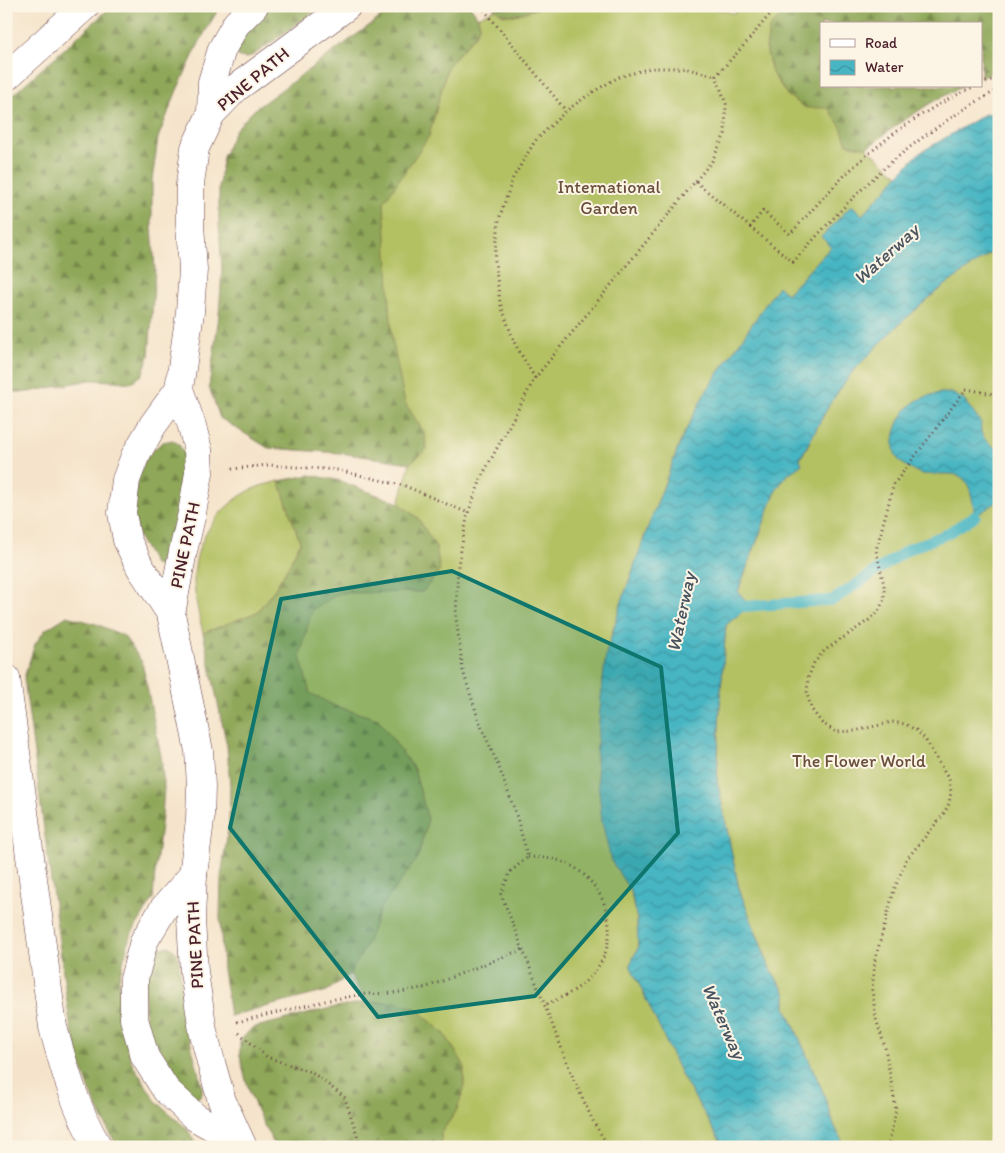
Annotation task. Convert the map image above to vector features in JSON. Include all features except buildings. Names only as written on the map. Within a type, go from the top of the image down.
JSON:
[{"type":"lane","points":[[6,77],[85,6]]},
{"type":"lane","points":[[211,114],[212,82],[222,49],[236,24],[254,6]]},
{"type":"lane","name":"PINE PATH","points":[[241,1144],[222,1101],[203,1031],[194,963],[191,919],[193,875],[200,820],[201,786],[198,751],[171,614],[199,473],[198,450],[192,426],[179,390],[190,312],[193,270],[190,184],[195,148],[211,114],[236,88],[347,6]]},
{"type":"lane","points":[[171,614],[140,567],[127,540],[122,513],[126,480],[135,456],[153,425],[179,390]]},
{"type":"lane","points":[[6,678],[53,1027],[63,1067],[78,1106],[98,1147]]},
{"type":"lane","points":[[193,875],[164,908],[144,941],[134,979],[134,1019],[145,1057],[166,1090],[195,1117],[241,1144]]},
{"type":"path","points":[[481,6],[566,111]]},
{"type":"path","points":[[716,76],[777,6]]},
{"type":"path","points":[[535,378],[515,344],[500,303],[495,261],[499,218],[513,178],[535,142],[566,111],[591,93],[619,77],[651,68],[684,68],[716,76]]},
{"type":"path","points":[[528,857],[515,811],[498,765],[478,721],[463,671],[456,618],[458,565],[468,513],[483,474],[535,378],[712,161],[725,134],[726,104],[716,76]]},
{"type":"path","points":[[982,84],[999,76]]},
{"type":"path","points":[[750,227],[763,211],[790,234],[842,178],[871,152],[900,129],[972,88]]},
{"type":"path","points":[[696,182],[793,262],[855,196],[893,161],[934,129],[978,100],[999,89]]},
{"type":"path","points":[[888,1147],[896,1110],[886,1047],[876,1019],[872,990],[875,960],[894,890],[906,860],[946,810],[951,792],[949,780],[925,739],[916,730],[905,724],[892,722],[855,732],[836,732],[822,723],[812,710],[807,694],[808,678],[814,663],[824,651],[879,611],[884,599],[884,585],[876,550],[894,484],[966,389],[999,395]]},
{"type":"path","points":[[199,473],[268,465],[338,470],[405,486],[468,513]]},
{"type":"path","points":[[545,1005],[571,994],[588,980],[602,962],[608,940],[609,918],[602,897],[589,879],[571,865],[550,858],[528,857],[510,872],[501,894],[574,1080],[594,1123],[609,1147]]},
{"type":"path","points":[[203,1031],[330,1000],[366,994],[395,993],[427,987],[523,949]]},
{"type":"path","points":[[228,1024],[268,1057],[313,1073],[345,1098],[361,1147]]},
{"type":"highlighted area","points":[[452,571],[661,667],[678,833],[535,996],[378,1017],[230,828],[281,599]]},
{"type":"green space","points":[[112,6],[222,6],[201,39],[177,90],[158,138],[152,181],[152,226],[155,270],[149,356],[142,375],[130,383],[90,380],[28,392],[8,392],[6,390],[6,101]]},
{"type":"green space","points":[[271,6],[322,6],[255,54],[247,58],[239,57],[236,52],[246,31]]},
{"type":"green space","points":[[396,6],[470,6],[478,17],[480,25],[476,34],[448,66],[429,136],[384,203],[405,403],[424,432],[427,450],[410,463],[340,453],[268,448],[220,418],[209,387],[219,315],[222,270],[219,186],[223,157],[235,130],[255,109]]},
{"type":"green space","points":[[492,6],[546,6],[525,13],[510,15],[498,11]]},
{"type":"green space","name":"International Garden","points":[[546,6],[715,6],[716,9],[734,13],[748,6],[784,6],[787,8],[769,29],[766,48],[772,73],[787,95],[806,108],[828,108],[841,127],[847,144],[867,148],[899,176],[862,215],[852,205],[822,237],[832,246],[787,294],[778,287],[705,393],[682,438],[647,530],[606,654],[596,758],[602,821],[611,860],[631,892],[637,919],[638,948],[682,1076],[724,1147],[442,1147],[441,1133],[457,1110],[464,1089],[464,1065],[444,1033],[415,1008],[396,1002],[367,1002],[350,974],[368,942],[380,909],[418,858],[428,819],[414,769],[378,719],[335,706],[310,693],[300,656],[312,610],[340,593],[423,592],[440,570],[436,547],[418,518],[399,503],[410,463],[427,449],[424,432],[405,403],[392,338],[384,202],[429,136],[448,66],[476,34],[480,25],[478,17],[495,9],[503,15],[515,15]]},
{"type":"green space","points":[[788,6],[999,6],[999,70],[982,78],[982,22],[820,22],[820,88],[959,88],[929,104],[867,148],[847,144],[841,127],[828,109],[807,109],[787,95],[772,73],[766,48],[769,29]]},
{"type":"green space","name":"The Flower World","points":[[999,247],[999,1147],[845,1147],[834,1125],[823,1092],[786,1008],[786,993],[771,971],[739,889],[717,780],[726,625],[749,606],[738,592],[776,490],[786,476],[801,464],[800,460],[829,405],[853,371],[896,327],[937,291]]},
{"type":"green space","points":[[173,440],[180,446],[185,461],[183,489],[167,560],[161,565],[155,566],[138,536],[133,512],[137,482],[145,461],[153,450],[163,442]]},
{"type":"green space","points":[[310,475],[337,480],[399,503],[418,518],[436,547],[440,570],[424,592],[341,593],[335,706],[378,719],[414,769],[428,819],[418,858],[380,909],[368,942],[350,974],[327,991],[230,1016],[223,969],[220,918],[221,877],[229,823],[230,786],[227,746],[203,633],[257,612],[274,590],[300,543],[279,481]]},
{"type":"green space","points":[[279,481],[300,542],[288,567],[274,590],[257,612],[203,633],[194,579],[195,564],[205,536],[222,511],[246,492]]},
{"type":"green space","points":[[67,616],[96,624],[124,636],[142,662],[161,756],[164,787],[153,899],[130,936],[119,978],[120,1021],[132,1063],[155,1100],[187,1129],[198,1147],[118,1147],[101,1116],[87,1084],[70,1024],[24,678],[35,644],[45,630]]},
{"type":"green space","points":[[169,946],[176,952],[179,959],[188,1034],[202,1085],[202,1094],[198,1098],[192,1096],[175,1083],[156,1052],[145,1017],[145,981],[152,954],[159,949]]},
{"type":"green space","points":[[367,1002],[396,1002],[415,1008],[444,1033],[464,1065],[464,1089],[457,1110],[441,1133],[442,1147],[276,1147],[259,1116],[250,1094],[240,1058],[240,1041],[252,1028],[331,1008]]},
{"type":"water","name":"Waterway","points":[[999,113],[999,247],[937,291],[896,327],[853,371],[829,405],[800,459],[802,464],[786,476],[776,490],[738,591],[749,606],[726,625],[717,780],[739,889],[771,971],[786,994],[786,1008],[823,1092],[834,1125],[845,1147],[724,1147],[682,1076],[630,965],[638,948],[637,919],[631,892],[611,860],[602,821],[596,758],[606,654],[622,601],[682,438],[705,393],[778,286],[787,294],[831,247],[821,237],[852,205],[862,215],[918,154],[985,114]]},
{"type":"water","points":[[939,393],[952,393],[964,400],[981,423],[983,436],[999,450],[999,501],[975,516],[970,492],[964,479],[950,474],[919,473],[906,466],[896,454],[894,438],[903,414],[914,402]]},
{"type":"waterway","points":[[736,607],[833,600],[909,549],[947,534],[975,516]]}]
